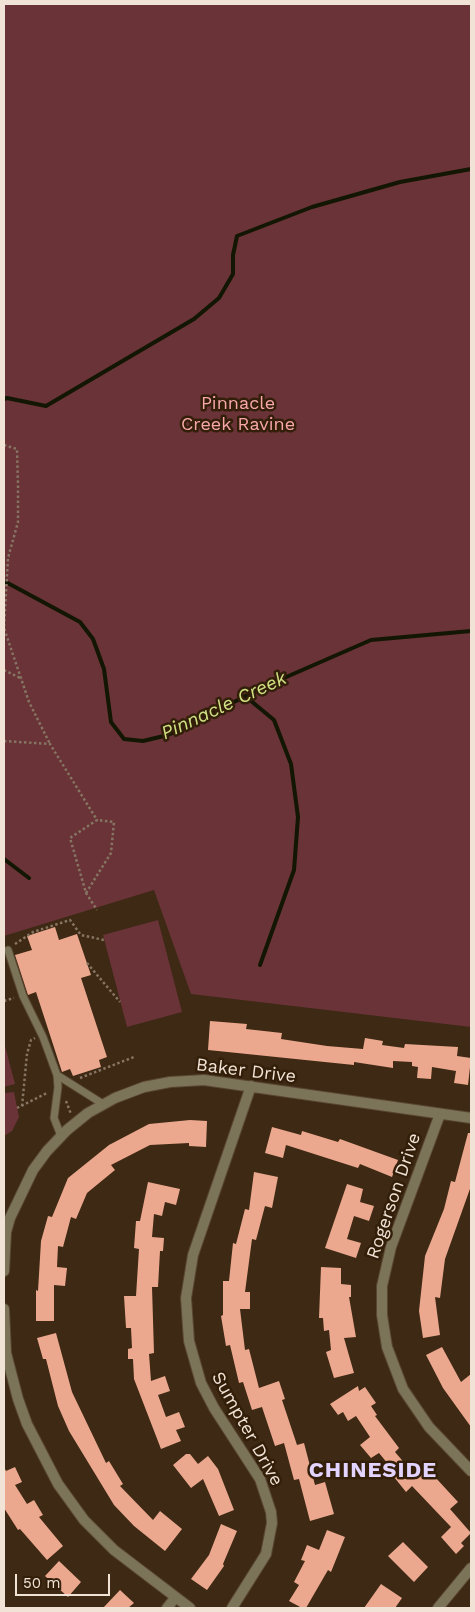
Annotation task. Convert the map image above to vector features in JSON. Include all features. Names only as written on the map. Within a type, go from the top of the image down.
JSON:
[{"type":"street","name":"Baker Drive","points":[[4,1271],[7,1217],[33,1170],[61,1136],[76,1122],[103,1104],[144,1087],[170,1082],[204,1080],[471,1118]]},
{"type":"street","name":"Sumpter Drive","points":[[232,1608],[266,1554],[272,1523],[271,1512],[260,1479],[214,1408],[201,1384],[189,1341],[186,1298],[193,1255],[251,1086]]},
{"type":"street","name":"Rogerson Drive","points":[[440,1114],[391,1247],[382,1286],[382,1315],[387,1348],[403,1389],[424,1420],[471,1471]]},
{"type":"street","points":[[4,1309],[6,1353],[18,1400],[27,1424],[58,1484],[99,1536],[132,1566],[190,1608]]},
{"type":"street","points":[[438,1608],[471,1568]]},
{"type":"street","points":[[167,1608],[175,1598]]},
{"type":"lane","points":[[8,950],[23,996],[42,1036],[57,1075],[58,1087],[54,1118],[61,1136]]},
{"type":"lane","points":[[57,1075],[103,1104]]},
{"type":"path","points":[[4,445],[18,449],[18,522],[8,558],[4,628],[29,702],[50,744],[97,820]]},
{"type":"path","points":[[4,670],[22,679]]},
{"type":"path","points":[[4,741],[50,744]]},
{"type":"path","points":[[86,893],[110,853],[114,822],[97,820],[70,838],[86,893],[97,910]]},
{"type":"path","points":[[8,950],[22,937],[70,920],[81,935],[104,940]]},
{"type":"path","points":[[87,963],[120,1002]]},
{"type":"path","points":[[22,1106],[27,1054],[31,1040],[42,1036]]},
{"type":"path","points":[[75,1080],[105,1070],[113,1064],[134,1057]]},
{"type":"path","points":[[17,1108],[43,1095]]},
{"type":"green space","name":"Pinnacle Creek Ravine","points":[[4,4],[471,4],[471,1027],[191,994],[154,890],[4,936]]},
{"type":"green space","points":[[158,920],[182,1012],[127,1027],[103,935]]},
{"type":"green space","points":[[4,1042],[15,1084],[4,1087]]},
{"type":"green space","points":[[14,1092],[19,1117],[12,1131],[4,1136],[4,1093]]},
{"type":"building","points":[[55,927],[59,940],[77,934],[91,975],[81,978],[107,1057],[99,1060],[101,1067],[73,1076],[70,1069],[62,1072],[36,992],[28,995],[15,955],[32,950],[27,936]]},
{"type":"building","points":[[210,1021],[247,1024],[246,1029],[282,1033],[281,1039],[327,1046],[363,1049],[365,1038],[383,1041],[382,1045],[404,1048],[405,1044],[458,1047],[457,1056],[471,1058],[468,1085],[454,1083],[456,1071],[432,1067],[431,1079],[417,1078],[418,1067],[412,1066],[412,1062],[393,1061],[393,1068],[354,1062],[354,1065],[208,1050]]},
{"type":"building","points":[[190,1120],[207,1121],[206,1147],[189,1146],[189,1143],[150,1145],[111,1165],[115,1170],[87,1193],[76,1219],[71,1217],[63,1247],[58,1246],[57,1267],[67,1268],[65,1286],[54,1285],[54,1321],[36,1321],[36,1290],[38,1291],[41,1241],[48,1216],[52,1217],[68,1178],[109,1145],[149,1124]]},
{"type":"building","points":[[272,1127],[301,1135],[302,1131],[338,1142],[340,1139],[398,1160],[392,1177],[360,1164],[358,1168],[286,1145],[283,1158],[265,1153]]},
{"type":"building","points":[[468,1133],[471,1133],[471,1186],[445,1259],[440,1298],[435,1297],[440,1335],[423,1338],[419,1311],[425,1256],[444,1209],[451,1181],[455,1182]]},
{"type":"building","points":[[254,1172],[278,1177],[272,1208],[265,1206],[256,1240],[252,1239],[245,1292],[250,1292],[250,1309],[240,1309],[245,1350],[249,1349],[259,1388],[279,1381],[285,1399],[282,1400],[297,1445],[304,1443],[315,1485],[325,1482],[334,1514],[310,1521],[299,1479],[294,1480],[284,1443],[275,1446],[262,1407],[252,1410],[243,1382],[239,1383],[230,1345],[226,1346],[221,1316],[223,1315],[223,1281],[229,1281],[233,1243],[236,1244],[245,1209],[249,1210]]},
{"type":"building","points":[[148,1182],[180,1189],[176,1205],[165,1202],[162,1216],[154,1214],[152,1237],[164,1238],[163,1251],[160,1251],[158,1287],[152,1287],[154,1353],[149,1354],[151,1381],[165,1376],[170,1391],[158,1395],[166,1417],[179,1412],[185,1427],[176,1430],[181,1441],[161,1449],[134,1379],[133,1359],[128,1359],[128,1349],[132,1348],[131,1328],[126,1328],[124,1296],[136,1296],[139,1249],[134,1248],[136,1221],[140,1221]]},
{"type":"building","points":[[347,1184],[363,1189],[360,1202],[374,1206],[369,1221],[354,1216],[347,1239],[361,1243],[356,1258],[325,1248]]},
{"type":"building","points":[[321,1267],[341,1268],[341,1284],[351,1285],[351,1297],[349,1297],[356,1337],[344,1338],[354,1373],[334,1378],[326,1352],[331,1350],[329,1330],[324,1331],[323,1318],[319,1318]]},
{"type":"building","points":[[56,1333],[72,1392],[106,1463],[109,1461],[123,1484],[120,1486],[153,1520],[160,1511],[182,1529],[165,1551],[134,1526],[114,1505],[69,1431],[58,1406],[46,1359],[43,1359],[37,1338]]},
{"type":"building","points":[[442,1347],[461,1382],[471,1374],[471,1427],[443,1388],[426,1355]]},
{"type":"building","points":[[358,1386],[359,1391],[365,1387],[376,1403],[371,1406],[377,1415],[375,1416],[399,1448],[395,1452],[413,1473],[423,1464],[458,1502],[450,1509],[471,1533],[461,1543],[464,1546],[456,1554],[441,1537],[451,1527],[412,1486],[406,1492],[390,1472],[393,1470],[379,1453],[371,1458],[360,1445],[370,1437],[356,1416],[348,1421],[343,1412],[338,1415],[330,1404]]},
{"type":"building","points":[[186,1454],[190,1454],[198,1464],[208,1456],[218,1469],[234,1510],[219,1516],[203,1479],[191,1488],[173,1465]]},
{"type":"building","points":[[4,1467],[6,1471],[15,1467],[22,1482],[15,1485],[27,1504],[34,1500],[43,1515],[39,1517],[63,1546],[47,1560],[20,1529],[18,1530],[4,1508]]},
{"type":"building","points":[[221,1524],[237,1531],[223,1564],[224,1566],[207,1590],[191,1579],[209,1555]]},
{"type":"building","points":[[327,1530],[345,1537],[331,1572],[328,1570],[306,1608],[302,1608],[289,1601],[299,1585],[294,1582],[305,1561],[301,1560],[307,1545],[319,1550]]},
{"type":"building","points":[[403,1542],[428,1567],[414,1582],[388,1556]]},
{"type":"building","points":[[59,1561],[81,1582],[68,1597],[45,1576]]},
{"type":"building","points":[[381,1584],[402,1598],[395,1608],[364,1608]]},
{"type":"building","points":[[120,1590],[134,1603],[128,1608],[103,1608]]},
{"type":"waterway","points":[[4,399],[46,406],[194,319],[219,298],[233,274],[233,255],[237,236],[312,207],[400,182],[471,169]]},
{"type":"waterway","name":"Pinnacle Creek","points":[[4,581],[80,622],[93,639],[104,669],[111,722],[124,739],[143,741],[168,735],[268,685],[371,640],[471,631]]},
{"type":"waterway","points":[[245,696],[274,720],[291,764],[298,817],[294,870],[260,965]]},
{"type":"waterway","points":[[4,859],[29,878]]},
{"type":"district","name":"CHINESIDE","points":[[373,1471]]}]
